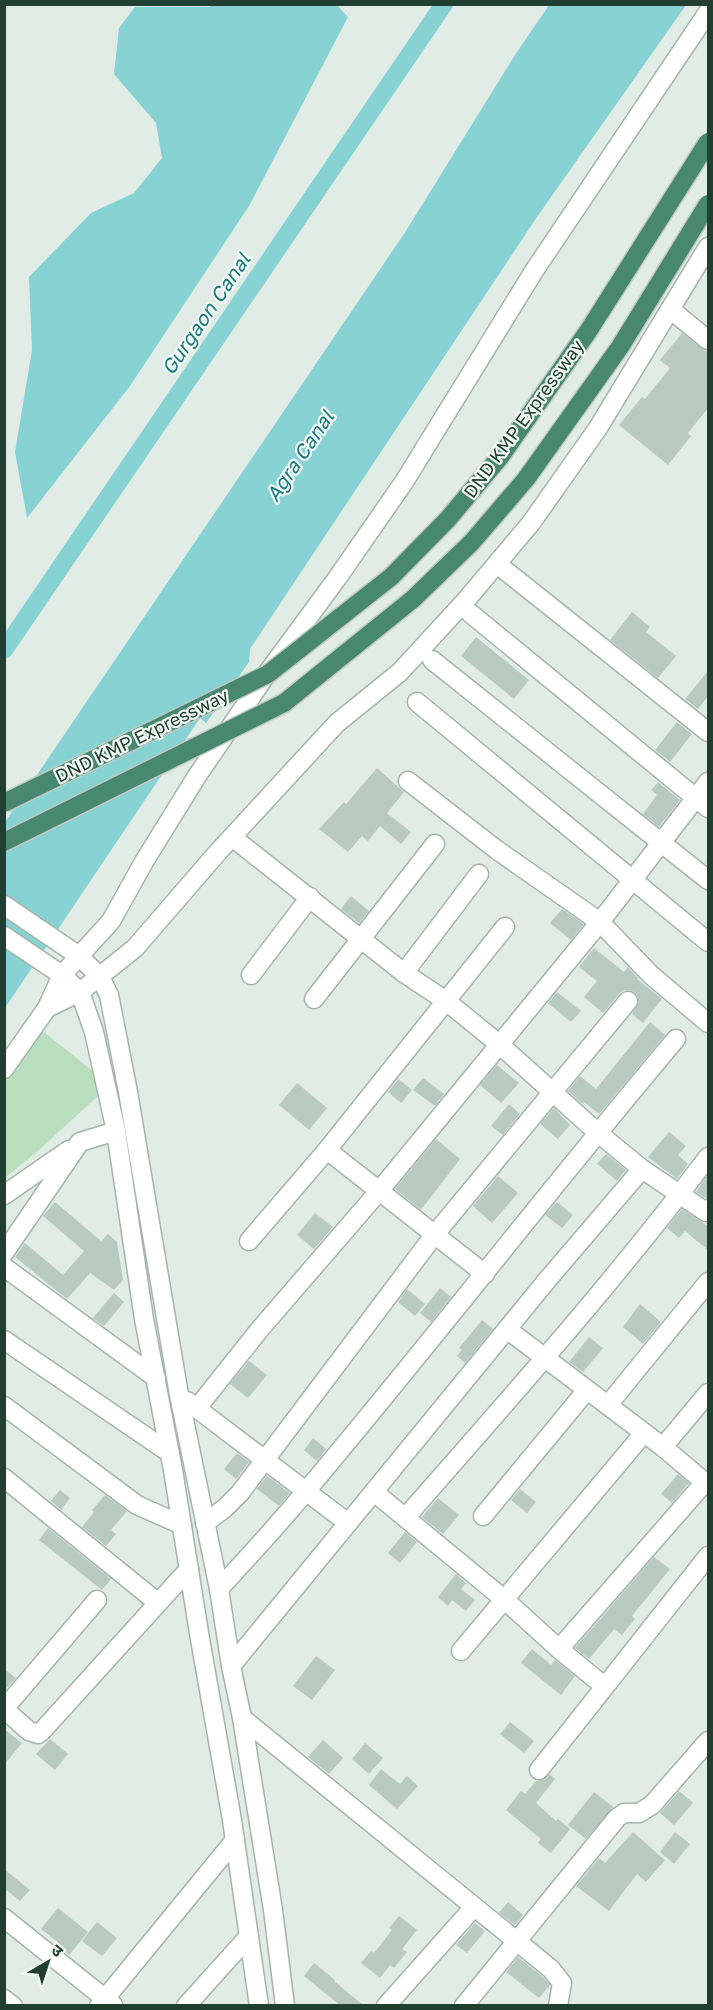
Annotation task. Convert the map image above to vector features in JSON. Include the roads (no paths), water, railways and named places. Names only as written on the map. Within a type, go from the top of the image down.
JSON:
[{"type":"highway","name":"DND KMP Expressway","points":[[4,803],[268,674],[392,577],[448,519],[500,457],[589,330],[708,142]]},
{"type":"highway","name":"DND KMP Expressway","points":[[4,842],[284,703],[413,599],[472,542],[526,479],[620,347],[708,204]]},
{"type":"street","points":[[4,1069],[47,1008],[56,971],[73,951],[111,921],[145,860],[197,776],[268,672],[404,482],[534,272],[708,12]]},
{"type":"street","points":[[47,1008],[80,992],[135,948],[232,837],[338,723],[400,672],[497,564],[531,523],[598,429],[708,247]]},
{"type":"street","points":[[670,309],[708,340]]},
{"type":"street","points":[[497,564],[708,732]]},
{"type":"street","points":[[470,613],[703,803]]},
{"type":"street","points":[[432,660],[708,880]]},
{"type":"street","points":[[417,702],[708,942]]},
{"type":"street","points":[[408,781],[497,850],[600,922],[651,975],[708,1023]]},
{"type":"street","points":[[197,1408],[260,1329],[380,1190],[600,922],[631,880],[662,843],[703,803],[708,782]]},
{"type":"street","points":[[232,837],[404,972],[446,1001],[642,1168],[706,1212],[708,1209]]},
{"type":"street","points":[[314,999],[435,844]]},
{"type":"street","points":[[404,972],[479,874]]},
{"type":"street","points":[[251,975],[310,897]]},
{"type":"street","points":[[4,905],[73,951],[100,976],[109,995],[128,1092],[179,1395],[219,1589],[242,1718],[273,1910],[285,2006]]},
{"type":"street","points":[[249,1241],[327,1150],[505,927]]},
{"type":"street","points":[[4,936],[56,971],[80,992],[94,1032],[116,1131],[144,1319],[170,1453],[235,1840],[260,2006]]},
{"type":"street","points":[[205,1523],[234,1500],[435,1234],[628,1002]]},
{"type":"street","points":[[219,1589],[306,1492],[485,1274],[597,1132],[676,1039]]},
{"type":"street","points":[[4,1195],[80,1142],[116,1131]]},
{"type":"street","points":[[4,1252],[80,1142]]},
{"type":"street","points":[[327,1150],[485,1274]]},
{"type":"street","points":[[406,1517],[544,1359],[680,1195],[708,1157]]},
{"type":"street","points":[[231,1666],[642,1168]]},
{"type":"street","points":[[4,1267],[156,1378]]},
{"type":"street","points":[[608,1405],[708,1282]]},
{"type":"street","points":[[508,1330],[663,1447],[707,1484],[559,1649]]},
{"type":"street","points":[[4,1340],[170,1453]]},
{"type":"street","points":[[483,1516],[586,1390]]},
{"type":"street","points":[[663,1447],[708,1393]]},
{"type":"street","points":[[179,1395],[348,1523]]},
{"type":"street","points":[[4,1406],[137,1505],[182,1525]]},
{"type":"street","points":[[461,1651],[644,1433]]},
{"type":"street","points":[[4,1478],[157,1602]]},
{"type":"street","points":[[374,1492],[505,1600],[604,1686]]},
{"type":"street","points":[[539,1770],[708,1556]]},
{"type":"street","points":[[97,1600],[4,1709],[29,1731],[38,1734],[42,1731],[189,1569]]},
{"type":"street","points":[[242,1718],[551,1969],[562,1983],[558,2006]]},
{"type":"street","points":[[464,2006],[617,1818],[624,1813],[639,1813],[652,1805],[705,1753]]},
{"type":"street","points":[[4,1918],[106,2003],[235,1840]]},
{"type":"street","points":[[386,2006],[474,1907]]},
{"type":"street","points":[[186,2006],[249,1936]]},
{"type":"street","points":[[543,2006],[562,1983]]},
{"type":"street","points":[[4,1999],[14,2006]]},
{"type":"water","points":[[215,4],[337,5],[348,17],[249,206],[130,386],[27,518],[15,452],[32,350],[29,277],[91,213],[134,193],[162,158],[156,123],[114,74],[119,28],[135,7],[209,7]]},
{"type":"water","name":"Agra Canal","points":[[549,5],[686,5],[537,217],[250,649],[249,662],[206,723],[200,718],[5,1008],[5,822],[404,234],[515,55]]},
{"type":"waterway","name":"Gurgaon Canal","points":[[4,650],[444,4]]}]
